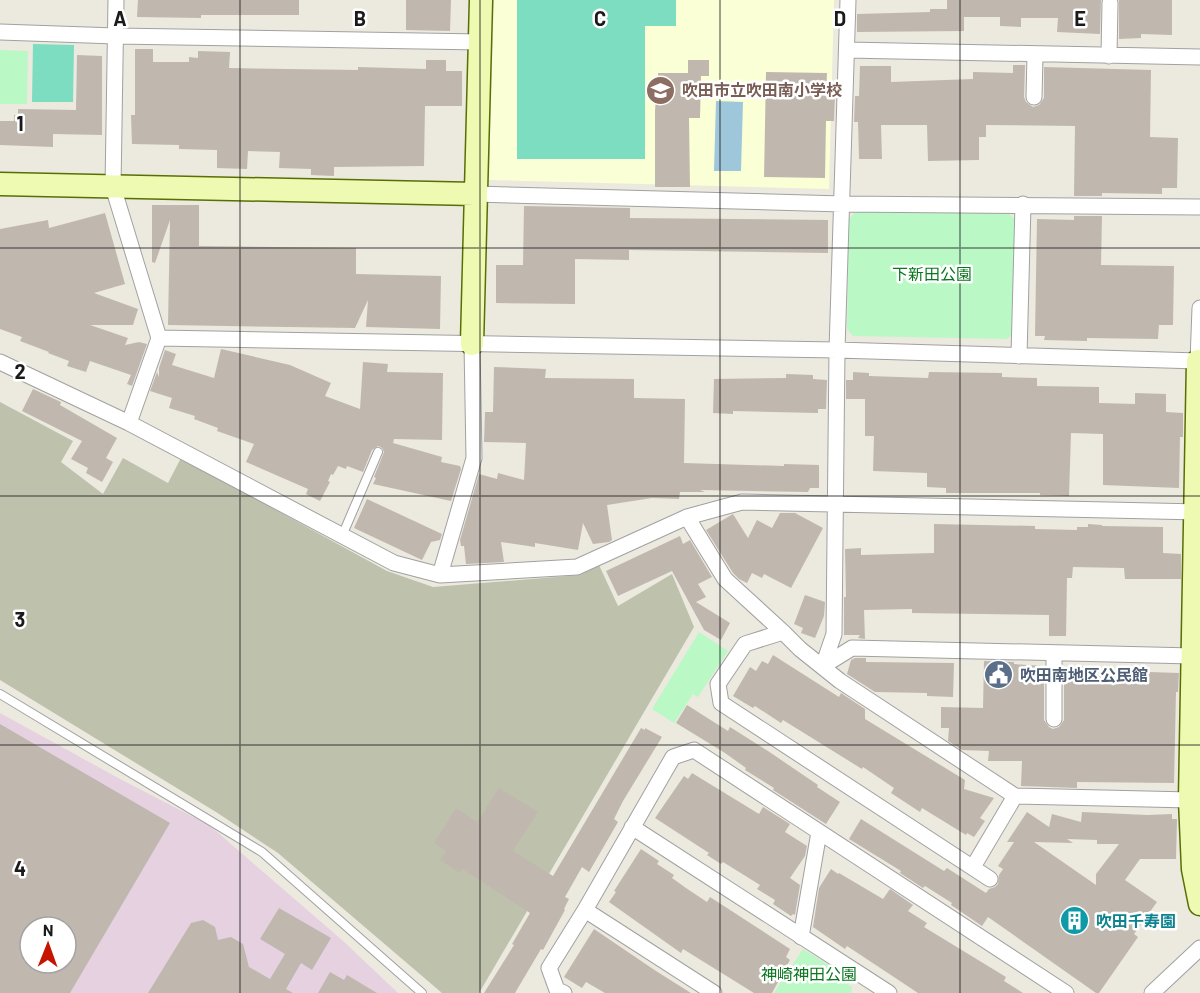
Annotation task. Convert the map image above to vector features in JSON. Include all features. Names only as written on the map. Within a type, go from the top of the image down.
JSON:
[{"type":"street","points":[[116,0],[113,187],[159,338],[129,423]]},
{"type":"street","points":[[440,575],[474,458],[472,344],[481,0]]},
{"type":"street","points":[[823,666],[834,634],[837,350],[848,0]]},
{"type":"street","points":[[1109,56],[1110,3]]},
{"type":"street","points":[[0,32],[481,42]]},
{"type":"street","points":[[847,50],[1200,57]]},
{"type":"street","points":[[1034,97],[1035,55]]},
{"type":"street","points":[[0,184],[843,204],[1200,207]]},
{"type":"street","points":[[1019,356],[1023,204]]},
{"type":"street","points":[[1200,308],[1198,512],[1192,656],[1196,727],[1190,800],[1190,839],[1200,904]]},
{"type":"street","points":[[159,338],[837,350],[1199,361]]},
{"type":"street","points":[[0,362],[129,423],[394,563],[440,575],[577,567],[687,517],[742,502],[1198,512]]},
{"type":"street","points":[[687,517],[724,579],[800,649],[840,681],[1015,796],[1190,800]]},
{"type":"street","points":[[783,632],[745,644],[718,684],[721,703],[990,879]]},
{"type":"street","points":[[823,666],[852,648],[1192,656]]},
{"type":"street","points":[[1054,653],[1054,719]]},
{"type":"street","points":[[564,993],[557,990],[549,968],[673,757],[694,750],[1066,993]]},
{"type":"street","points":[[973,867],[1015,796]]},
{"type":"street","points":[[632,827],[889,993]]},
{"type":"street","points":[[801,937],[819,832]]},
{"type":"street","points":[[585,910],[714,993]]},
{"type":"street","points":[[1152,993],[1200,948]]},
{"type":"lane","points":[[342,536],[378,452]]},
{"type":"lane","points":[[0,694],[262,852],[422,993]]},
{"type":"shaded area","name":"吹田市立吹田南小学校","points":[[494,0],[834,0],[829,189],[489,180]]},
{"type":"shaded area","points":[[0,402],[73,441],[61,462],[103,494],[123,458],[168,483],[181,458],[387,571],[433,587],[580,575],[599,565],[618,606],[672,574],[694,627],[479,993],[442,993],[278,853],[216,812],[0,680]]},
{"type":"shaded area","points":[[0,713],[209,825],[342,940],[398,993],[0,993]]},
{"type":"green space","points":[[517,0],[676,0],[676,26],[645,26],[645,159],[517,159]]},
{"type":"green space","points":[[33,44],[74,45],[73,102],[32,102]]},
{"type":"green space","points":[[0,50],[28,51],[27,104],[0,104]]},
{"type":"green space","name":"下新田公園","points":[[858,209],[1008,213],[1016,220],[1013,334],[1007,339],[853,336],[847,329],[849,219]]},
{"type":"green space","points":[[699,632],[728,651],[698,697],[693,694],[674,723],[652,709]]},
{"type":"green space","name":"神崎神田公園","points":[[803,949],[843,974],[840,979],[852,987],[851,993],[774,993]]},
{"type":"water","points":[[716,101],[743,102],[741,171],[714,171]]},
{"type":"building","points":[[138,0],[299,0],[299,15],[137,17]]},
{"type":"building","points":[[406,0],[451,0],[450,31],[406,30]]},
{"type":"building","points":[[947,0],[1101,0],[1100,34],[1057,32],[1058,18],[1021,18],[1021,27],[1000,26],[1000,17],[964,17],[964,31],[857,32],[857,14],[930,12],[930,9],[947,9]]},
{"type":"building","points":[[1119,0],[1172,0],[1172,35],[1141,34],[1141,38],[1119,39]]},
{"type":"building","points":[[135,49],[153,49],[153,62],[189,62],[189,57],[198,58],[198,51],[230,52],[229,68],[426,69],[426,60],[446,60],[446,71],[462,71],[462,106],[425,106],[424,166],[334,167],[334,176],[311,175],[311,169],[279,168],[280,152],[248,151],[247,169],[217,168],[217,150],[179,149],[179,145],[132,144],[131,115],[135,115]]},
{"type":"building","points":[[77,55],[102,56],[102,135],[53,134],[53,147],[0,145],[0,121],[14,121],[14,115],[18,115],[18,109],[76,110]]},
{"type":"building","points":[[688,60],[709,60],[709,76],[701,76],[700,118],[689,118],[690,187],[655,187],[655,111],[656,97],[659,97],[658,73],[688,73]]},
{"type":"building","points":[[1013,65],[1025,65],[1024,97],[1026,102],[1033,107],[1039,105],[1044,98],[1044,67],[1151,70],[1150,137],[1178,138],[1177,188],[1162,188],[1162,194],[1102,193],[1102,196],[1074,196],[1075,126],[986,125],[986,137],[979,137],[979,160],[928,161],[927,125],[881,125],[882,159],[859,159],[858,122],[854,122],[855,96],[859,96],[860,66],[891,66],[891,82],[973,79],[973,72],[1013,73]]},
{"type":"building","points":[[766,72],[827,73],[826,95],[835,96],[834,121],[826,121],[825,178],[764,177]]},
{"type":"building","points":[[152,205],[199,205],[199,246],[356,248],[356,274],[441,276],[440,329],[366,327],[368,300],[355,328],[168,325],[170,220],[155,263],[152,262]]},
{"type":"building","points":[[524,206],[630,208],[630,218],[828,220],[828,253],[629,250],[629,260],[575,259],[575,304],[496,303],[496,265],[523,265]]},
{"type":"building","points":[[105,213],[125,284],[94,293],[138,309],[133,325],[90,325],[128,338],[125,345],[139,342],[147,344],[132,386],[127,384],[131,375],[90,361],[86,372],[67,366],[69,361],[20,341],[22,337],[0,329],[0,229],[48,220],[49,228]]},
{"type":"building","points":[[1074,216],[1102,216],[1101,265],[1174,266],[1173,325],[1159,325],[1158,339],[1044,340],[1045,336],[1035,336],[1037,219],[1074,220]]},
{"type":"building","points":[[221,349],[290,365],[331,383],[325,396],[360,409],[363,362],[388,364],[387,372],[443,373],[442,440],[394,439],[393,443],[442,457],[441,462],[460,466],[451,501],[373,484],[384,452],[378,446],[372,450],[363,472],[347,466],[346,469],[338,466],[333,475],[331,474],[328,481],[330,482],[320,501],[306,494],[308,489],[246,462],[254,444],[217,431],[218,428],[194,419],[195,416],[169,408],[172,398],[150,391],[157,372],[159,377],[159,368],[165,350],[176,354],[172,365],[214,378]]},
{"type":"building","points":[[494,367],[546,369],[545,378],[634,379],[634,398],[685,399],[684,463],[819,465],[819,488],[810,488],[808,492],[700,490],[705,492],[680,492],[679,499],[652,498],[607,505],[612,540],[609,542],[593,544],[583,523],[578,550],[535,543],[535,547],[501,542],[504,562],[466,564],[464,546],[461,546],[460,540],[479,474],[497,479],[498,473],[524,480],[526,443],[484,442],[485,412],[493,412]]},
{"type":"building","points":[[853,372],[869,373],[869,376],[928,378],[929,372],[1002,373],[1002,377],[1037,378],[1037,386],[1099,387],[1099,403],[1135,404],[1135,393],[1166,394],[1166,412],[1183,413],[1179,488],[1103,485],[1103,434],[1071,433],[1069,496],[1040,495],[1040,493],[946,493],[946,488],[927,487],[927,473],[873,471],[874,436],[865,436],[865,399],[846,399],[846,380],[853,380]]},
{"type":"building","points":[[786,374],[813,375],[813,379],[827,380],[826,409],[818,409],[818,413],[733,411],[733,414],[713,413],[714,379],[786,378]]},
{"type":"building","points":[[33,389],[61,402],[60,405],[117,438],[106,458],[113,462],[102,482],[86,473],[88,468],[71,459],[82,441],[22,411]]},
{"type":"building","points":[[367,499],[442,534],[440,540],[431,542],[422,560],[354,528]]},
{"type":"building","points":[[780,513],[795,513],[823,528],[791,588],[764,574],[762,578],[752,573],[747,583],[739,579],[706,530],[733,514],[748,538],[757,520],[772,528]]},
{"type":"building","points":[[934,524],[1035,526],[1035,529],[1077,530],[1077,527],[1088,527],[1088,524],[1163,527],[1163,553],[1181,554],[1181,579],[1125,579],[1124,568],[1073,567],[1072,578],[1067,578],[1066,636],[1049,636],[1049,615],[912,613],[912,609],[864,610],[865,639],[858,638],[860,635],[844,635],[845,549],[861,548],[861,555],[934,553]]},
{"type":"building","points":[[680,536],[683,544],[690,540],[712,577],[698,584],[706,597],[696,602],[730,623],[721,640],[704,630],[672,571],[618,596],[606,571]]},
{"type":"building","points":[[805,595],[825,602],[824,616],[815,638],[801,633],[803,628],[794,624]]},
{"type":"building","points":[[773,655],[839,697],[841,693],[865,709],[865,719],[965,780],[964,789],[994,798],[980,818],[985,821],[974,837],[967,833],[966,835],[922,808],[920,812],[891,793],[894,788],[863,767],[862,769],[783,720],[781,723],[755,706],[753,708],[733,696],[750,667],[756,671],[762,661],[768,664]]},
{"type":"building","points":[[866,658],[866,662],[954,663],[953,697],[927,696],[927,693],[875,692],[847,674],[851,660]]},
{"type":"building","points":[[984,661],[1044,666],[1044,720],[1053,729],[1059,727],[1064,720],[1064,667],[1091,666],[1091,670],[1179,673],[1178,692],[1176,692],[1174,783],[1077,782],[1077,788],[1021,786],[1022,761],[988,761],[989,751],[962,750],[948,741],[949,728],[941,728],[941,707],[983,708]]},
{"type":"building","points":[[687,705],[728,731],[730,727],[768,751],[840,802],[826,824],[773,790],[774,788],[745,770],[746,768],[725,753],[676,723]]},
{"type":"building","points":[[0,724],[170,823],[70,993],[0,993]]},
{"type":"building","points":[[641,728],[662,737],[623,801],[614,819],[618,822],[589,872],[582,867],[565,897],[569,899],[565,910],[543,950],[541,949],[515,993],[484,993],[514,945],[512,944],[530,913],[462,869],[459,873],[440,860],[446,851],[434,843],[456,808],[477,822],[499,788],[538,812],[513,851],[553,876]]},
{"type":"building","points":[[692,773],[759,814],[763,807],[790,824],[785,832],[807,846],[805,856],[790,878],[800,885],[795,915],[791,916],[773,904],[775,900],[757,889],[760,885],[723,862],[721,864],[707,855],[709,853],[655,818],[684,776],[688,779]]},
{"type":"building","points":[[1027,812],[1049,827],[1052,814],[1081,822],[1082,812],[1172,814],[1172,819],[1177,819],[1176,859],[1140,859],[1125,880],[1157,902],[1134,934],[1138,937],[1099,993],[988,917],[982,926],[951,905],[952,903],[925,886],[923,888],[900,873],[901,871],[849,839],[861,819],[944,871],[947,868],[986,893],[998,884],[999,875],[1003,869],[998,866],[1014,842],[1007,842]],"holes":[[[1067,839],[1097,840],[1097,844],[1119,844],[1096,874],[1096,885],[1034,842],[1073,843]]]},
{"type":"building","points":[[641,849],[659,861],[657,864],[674,875],[672,878],[686,888],[707,902],[710,897],[790,949],[786,957],[790,960],[772,993],[754,993],[683,949],[681,953],[609,902]]},
{"type":"building","points":[[831,869],[883,899],[890,889],[913,905],[908,911],[927,923],[924,927],[1006,977],[1004,981],[1023,993],[918,993],[847,946],[845,949],[813,927],[819,888]]},
{"type":"building","points":[[279,908],[331,938],[312,970],[301,963],[286,989],[293,993],[148,993],[191,923],[203,920],[215,927],[218,940],[231,937],[243,944],[249,967],[270,979],[285,954],[260,939]]},
{"type":"building","points":[[594,929],[691,993],[605,993],[586,982],[582,988],[564,977]]},
{"type":"building","points":[[330,972],[344,980],[347,975],[377,993],[318,993]]},
{"type":"place","name":"吹田市立吹田南小学校","points":[[661,90]]},
{"type":"place","name":"吹田南地区公民館","points":[[999,675]]},
{"type":"place","name":"吹田千寿園","points":[[1075,921]]}]
